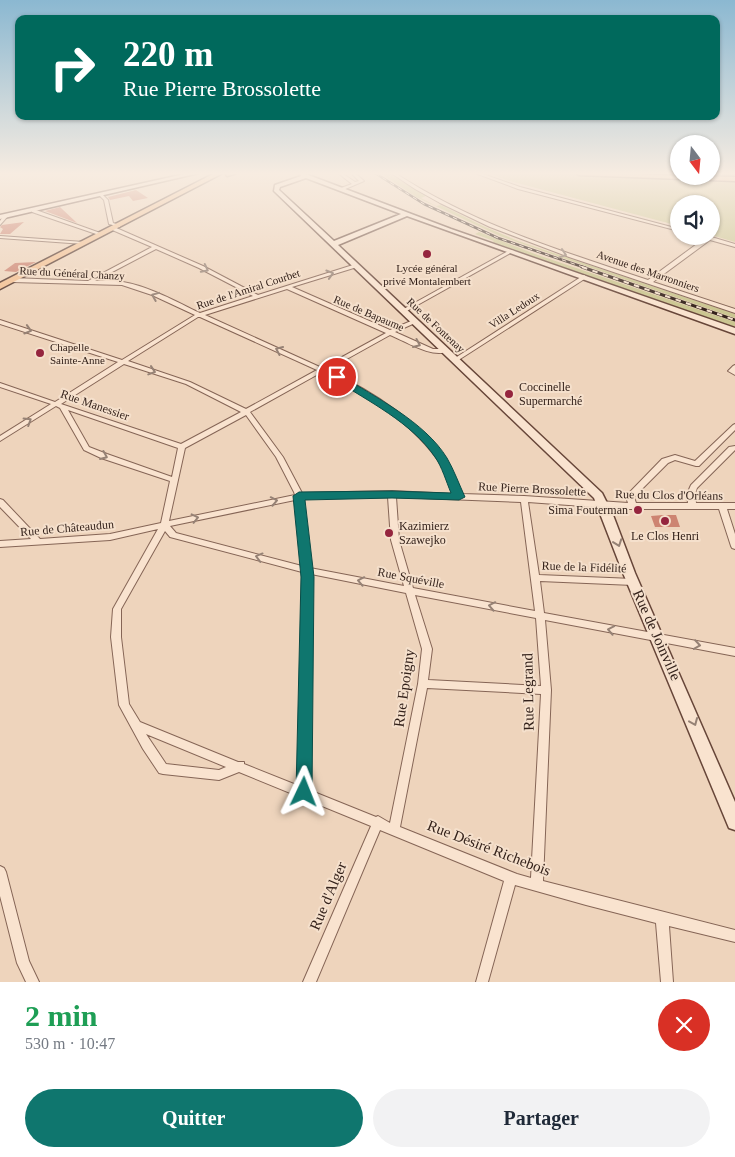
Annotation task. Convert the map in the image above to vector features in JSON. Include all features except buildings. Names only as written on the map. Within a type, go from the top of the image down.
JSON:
[{"type":"main road","points":[[0,286],[131,219]]},
{"type":"street","points":[[57,219],[101,234]]},
{"type":"street","points":[[110,219],[111,224],[115,227],[179,255],[256,296]]},
{"type":"street","name":"Rue de Fontenay","points":[[305,219],[560,460]]},
{"type":"street","points":[[332,245],[394,219]]},
{"type":"street","points":[[420,219],[735,331]]},
{"type":"street","name":"Avenue des Marronniers","points":[[477,219],[510,235],[735,311]]},
{"type":"street","points":[[636,219],[670,228]]},
{"type":"street","points":[[0,237],[84,243]]},
{"type":"street","points":[[720,241],[735,246]]},
{"type":"street","points":[[649,282],[699,245]]},
{"type":"street","points":[[89,282],[157,247]]},
{"type":"street","points":[[403,311],[512,251]]},
{"type":"street","name":"Rue de l'Amiral Courbet","points":[[0,439],[59,405],[124,361],[200,315],[356,266]]},
{"type":"street","name":"Villa Ledoux","points":[[455,360],[584,277]]},
{"type":"street","name":"Rue du Général Chanzy","points":[[12,280],[124,283],[348,382],[397,415],[427,440],[441,458],[459,497]]},
{"type":"street","name":"Rue de Bapaume","points":[[287,287],[432,351],[445,351]]},
{"type":"street","points":[[0,322],[188,383],[248,412],[279,457],[299,496],[306,570],[304,792]]},
{"type":"street","points":[[240,766],[219,775],[163,769],[147,746],[124,705],[116,637],[117,608],[164,526],[182,447],[391,332],[413,322]]},
{"type":"street","points":[[735,367],[731,371],[735,373]]},
{"type":"street","name":"Rue Manessier","points":[[0,385],[182,447]]},
{"type":"street","points":[[59,405],[86,448],[174,480]]},
{"type":"street","points":[[633,506],[630,497],[666,461],[675,457],[696,464],[735,426]]},
{"type":"street","points":[[692,506],[691,494],[694,487],[731,449],[735,448]]},
{"type":"street","name":"Rue de Joinville","points":[[560,460],[598,496],[602,504],[735,822]]},
{"type":"street","name":"Rue Pierre Brossolette","points":[[164,526],[299,496],[392,494],[602,504]]},
{"type":"street","name":"Rue Epoigny","points":[[392,494],[395,540],[427,650],[423,684],[394,829]]},
{"type":"street","name":"Rue Legrand","points":[[524,500],[540,615],[546,690],[537,886]]},
{"type":"street","points":[[0,502],[39,542]]},
{"type":"street","name":"Rue du Clos d'Orléans","points":[[602,504],[633,506],[735,506]]},
{"type":"street","points":[[722,506],[735,546]]},
{"type":"street","name":"Rue de Châteaudun","points":[[0,544],[110,537],[164,526]]},
{"type":"street","name":"Rue Squéville","points":[[164,526],[174,535],[306,570],[735,652]]},
{"type":"street","name":"Rue de la Fidélité","points":[[534,578],[633,582]]},
{"type":"street","points":[[423,684],[546,690]]},
{"type":"street","name":"Rue Désiré Richebois","points":[[136,725],[511,877],[537,886],[735,936]]},
{"type":"street","name":"Rue d'Alger","points":[[309,982],[378,822]]},
{"type":"street","points":[[0,872],[23,963],[33,982]]},
{"type":"street","points":[[482,982],[511,877]]},
{"type":"street","points":[[662,918],[667,982]]},
{"type":"shaded area","points":[[463,219],[469,219],[518,241],[735,314],[735,318],[500,236]]},
{"type":"shaded area","points":[[652,219],[670,219],[670,224]]},
{"type":"shaded area","points":[[720,219],[735,219],[735,242],[720,238]]},
{"type":"shaded area","points":[[479,232],[535,254],[735,322],[735,327],[492,242],[494,241],[475,234]]},
{"type":"railway","points":[[456,219],[498,238],[586,268]]},
{"type":"railway","points":[[582,267],[735,320]]},
{"type":"place","name":"Lycée général privé Montalembert","points":[[427,254]]},
{"type":"place","name":"Chapelle Sainte-Anne","points":[[40,353]]},
{"type":"place","name":"Coccinelle Supermarché","points":[[509,394]]},
{"type":"place","name":"Sima Fouterman","points":[[638,510]]},
{"type":"place","name":"Le Clos Henri","points":[[665,521]]},
{"type":"place","name":"Kazimierz Szawejko","points":[[389,533]]},
{"type":"route","points":[[304,792],[307,577],[299,496],[392,494],[459,497],[441,458],[427,440],[397,415],[348,382],[337,377]]}]
